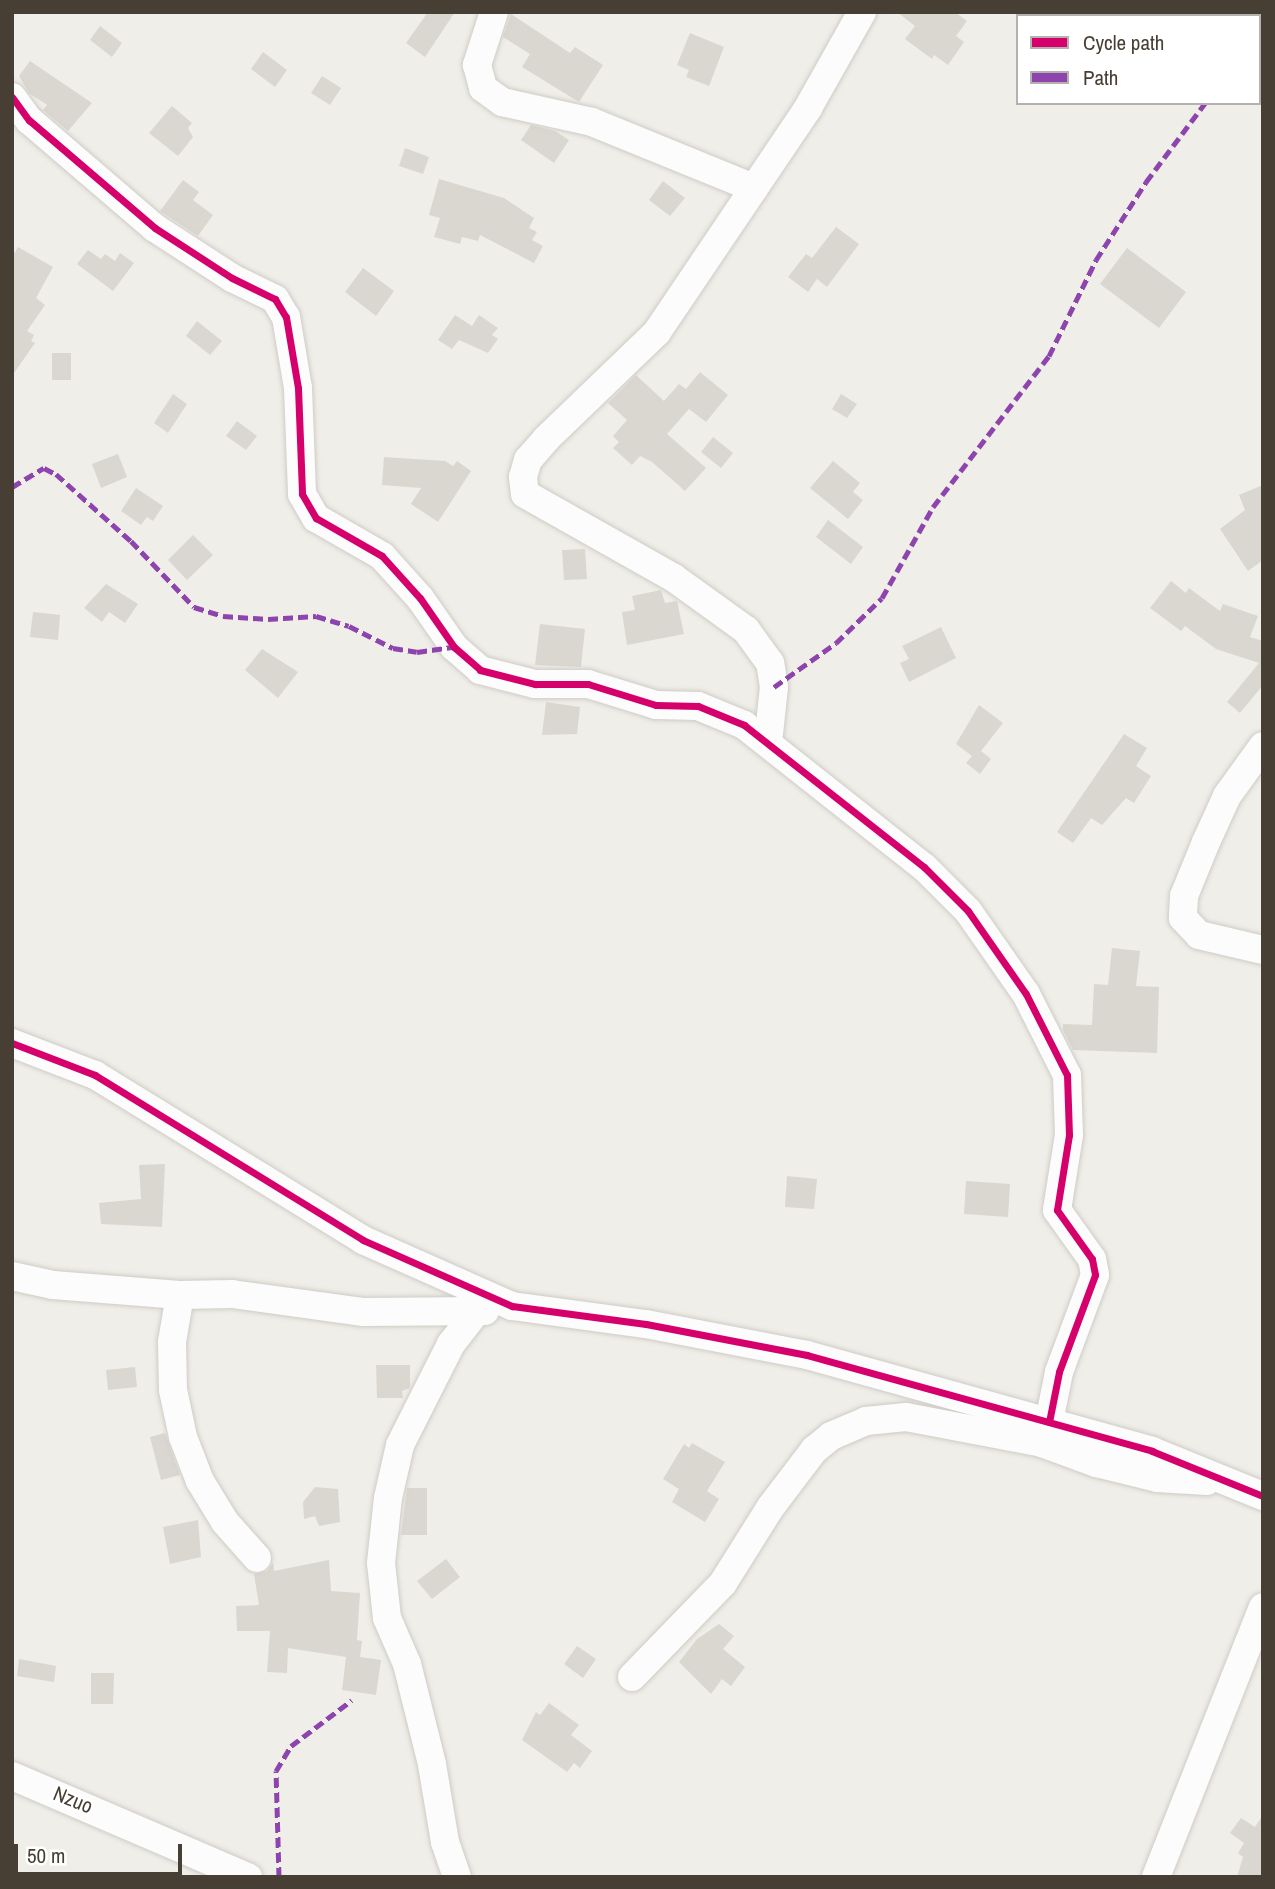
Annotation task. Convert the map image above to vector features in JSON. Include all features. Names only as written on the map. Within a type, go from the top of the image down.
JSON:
[{"type":"street","points":[[494,12],[477,65],[483,88],[502,102],[592,122],[754,188]]},
{"type":"street","points":[[768,743],[774,687],[770,663],[746,630],[674,578],[526,494],[523,477],[527,460],[546,439],[657,332],[808,108],[862,12]]},
{"type":"street","points":[[1255,12],[1263,14]]},
{"type":"street","points":[[12,97],[29,120],[155,228],[232,278],[275,299],[286,317],[294,354],[302,494],[316,518],[382,556],[420,598],[454,647],[480,670],[536,684],[588,684],[656,705],[698,706],[744,725],[924,867],[968,911],[1026,994],[1068,1074],[1069,1135],[1057,1210],[1092,1259],[1095,1275],[1059,1372],[1049,1422]]},
{"type":"street","points":[[1263,746],[1227,796],[1184,896],[1183,918],[1199,935],[1224,945],[1263,950]]},
{"type":"street","points":[[12,1043],[95,1074],[363,1240],[512,1306],[646,1324],[807,1355],[1152,1451],[1217,1480],[1263,1496]]},
{"type":"street","points":[[12,1276],[53,1285],[180,1295],[232,1294],[364,1312],[475,1313],[512,1306]]},
{"type":"street","points":[[180,1295],[172,1342],[173,1390],[183,1437],[206,1491],[257,1558]]},
{"type":"street","points":[[457,1877],[445,1842],[432,1764],[407,1664],[387,1618],[381,1563],[388,1498],[400,1445],[451,1344],[475,1313]]},
{"type":"street","points":[[632,1677],[723,1583],[770,1508],[814,1450],[831,1436],[866,1421],[906,1417],[1042,1443],[1096,1463],[1157,1478],[1217,1480]]},
{"type":"street","points":[[1156,1877],[1263,1607]]},
{"type":"street","name":"Nzuo","points":[[12,1776],[248,1877]]},
{"type":"building","points":[[428,12],[455,12],[425,57],[406,43]]},
{"type":"building","points":[[897,12],[955,12],[967,21],[956,36],[964,42],[948,65],[934,55],[932,59],[905,39],[915,26]]},
{"type":"building","points":[[511,14],[570,53],[575,47],[603,65],[579,102],[522,67],[530,54],[503,37]]},
{"type":"building","points":[[100,26],[122,43],[112,57],[90,40]]},
{"type":"building","points":[[690,33],[724,47],[709,86],[686,77],[689,70],[677,65]]},
{"type":"building","points":[[263,52],[287,70],[275,87],[251,69]]},
{"type":"building","points":[[30,61],[92,103],[68,131],[43,110],[47,105],[29,93],[19,76]]},
{"type":"building","points":[[322,76],[341,88],[330,105],[311,93]]},
{"type":"building","points":[[172,106],[192,123],[188,128],[193,137],[178,156],[149,133]]},
{"type":"building","points":[[531,125],[555,131],[569,140],[554,163],[521,140]]},
{"type":"building","points":[[405,148],[429,157],[423,174],[399,166]]},
{"type":"building","points":[[439,179],[504,198],[534,218],[529,228],[537,232],[532,240],[543,246],[534,263],[480,235],[478,241],[462,237],[460,244],[434,237],[440,218],[429,215]]},
{"type":"building","points":[[183,180],[199,192],[193,200],[213,215],[198,236],[160,211]]},
{"type":"building","points":[[663,181],[685,198],[670,216],[649,200]]},
{"type":"building","points":[[836,227],[859,244],[827,287],[817,279],[808,292],[788,277],[806,254],[812,258]]},
{"type":"building","points":[[18,247],[53,267],[36,298],[45,305],[27,331],[34,335],[31,341],[35,343],[12,376],[12,257]]},
{"type":"building","points":[[1127,248],[1186,292],[1159,328],[1100,284]]},
{"type":"building","points":[[88,250],[101,259],[105,254],[115,261],[120,253],[134,263],[113,291],[77,264]]},
{"type":"building","points":[[363,268],[394,291],[376,316],[345,292]]},
{"type":"building","points":[[455,315],[472,326],[479,315],[498,328],[492,335],[498,339],[488,353],[459,340],[452,349],[438,340]]},
{"type":"building","points":[[197,321],[222,341],[210,355],[186,336]]},
{"type":"building","points":[[52,353],[71,353],[71,380],[52,380]]},
{"type":"building","points":[[700,372],[728,395],[706,422],[689,409],[667,434],[706,468],[685,491],[652,462],[640,456],[632,465],[613,448],[619,442],[613,436],[627,420],[608,403],[636,375],[664,401],[679,384],[686,389]]},
{"type":"building","points":[[173,394],[187,404],[168,433],[154,423]]},
{"type":"building","points":[[841,394],[857,404],[847,418],[832,409]]},
{"type":"building","points":[[237,421],[257,436],[246,450],[226,436]]},
{"type":"building","points":[[713,437],[733,453],[721,468],[701,452]]},
{"type":"building","points":[[118,454],[127,477],[101,488],[92,464]]},
{"type":"building","points":[[384,457],[445,461],[453,466],[457,461],[471,471],[438,522],[411,504],[421,488],[382,485]]},
{"type":"building","points":[[833,461],[860,483],[853,492],[863,500],[848,519],[810,488]]},
{"type":"building","points":[[1263,485],[1263,560],[1248,571],[1220,529],[1245,510],[1239,495]]},
{"type":"building","points":[[136,488],[163,506],[153,521],[147,517],[141,525],[121,511]]},
{"type":"building","points":[[828,520],[863,547],[851,564],[816,537]]},
{"type":"building","points":[[193,535],[213,555],[187,580],[168,560]]},
{"type":"building","points":[[585,549],[587,579],[564,580],[562,550]]},
{"type":"building","points":[[1171,581],[1186,593],[1189,588],[1220,611],[1223,604],[1258,616],[1250,637],[1263,641],[1263,685],[1240,713],[1227,702],[1259,663],[1216,649],[1185,626],[1181,631],[1150,608]]},
{"type":"building","points":[[106,584],[138,604],[125,623],[109,612],[102,622],[84,608]]},
{"type":"building","points":[[661,590],[665,603],[677,601],[684,634],[627,645],[622,612],[635,610],[632,596]]},
{"type":"building","points":[[33,612],[60,615],[58,640],[30,637]]},
{"type":"building","points":[[540,624],[585,629],[581,667],[535,665]]},
{"type":"building","points":[[941,627],[956,658],[909,682],[900,663],[909,659],[902,646]]},
{"type":"building","points":[[262,649],[298,672],[278,698],[245,670]]},
{"type":"building","points":[[546,702],[580,707],[577,734],[542,735]]},
{"type":"building","points":[[979,705],[1003,723],[981,751],[991,759],[980,774],[966,763],[972,756],[956,744]]},
{"type":"building","points":[[1124,734],[1147,748],[1136,766],[1151,776],[1134,803],[1126,798],[1102,825],[1091,818],[1073,843],[1057,832]]},
{"type":"building","points":[[1112,948],[1140,951],[1136,986],[1159,987],[1157,1053],[1073,1050],[1063,1030],[1063,1024],[1092,1025],[1094,984],[1108,985]]},
{"type":"building","points":[[165,1164],[162,1227],[101,1224],[99,1203],[141,1199],[139,1165]]},
{"type":"building","points":[[787,1176],[817,1179],[814,1209],[785,1207]]},
{"type":"building","points":[[966,1181],[1010,1184],[1008,1217],[964,1214]]},
{"type":"building","points":[[376,1365],[410,1365],[410,1388],[402,1391],[403,1398],[377,1398]]},
{"type":"building","points":[[135,1367],[137,1387],[108,1390],[106,1370]]},
{"type":"building","points":[[165,1433],[180,1475],[161,1480],[150,1437]]},
{"type":"building","points":[[692,1443],[725,1462],[707,1491],[719,1499],[705,1522],[672,1502],[679,1489],[663,1479],[684,1444],[689,1448]]},
{"type":"building","points":[[315,1487],[338,1489],[340,1522],[319,1526],[315,1516],[304,1519],[303,1502]]},
{"type":"building","points":[[407,1488],[427,1488],[427,1535],[401,1535]]},
{"type":"building","points":[[198,1520],[201,1557],[170,1564],[163,1527]]},
{"type":"building","points":[[446,1559],[460,1577],[432,1599],[417,1581]]},
{"type":"building","points":[[329,1560],[331,1591],[360,1593],[357,1640],[362,1641],[360,1657],[381,1660],[376,1695],[342,1690],[346,1657],[288,1648],[287,1673],[267,1672],[270,1631],[237,1631],[236,1606],[259,1605],[254,1574],[267,1571],[273,1563],[274,1571]]},
{"type":"building","points":[[719,1624],[734,1636],[723,1649],[745,1667],[731,1686],[722,1679],[711,1694],[679,1662],[697,1639]]},
{"type":"building","points":[[577,1646],[596,1659],[583,1678],[564,1664]]},
{"type":"building","points":[[19,1659],[56,1666],[54,1682],[17,1676]]},
{"type":"building","points":[[91,1673],[114,1673],[113,1704],[91,1704]]},
{"type":"building","points":[[549,1703],[579,1725],[571,1735],[592,1751],[580,1768],[574,1763],[567,1772],[522,1740],[536,1712],[540,1715]]},
{"type":"building","points":[[1263,1815],[1263,1877],[1237,1877],[1243,1857],[1238,1853],[1244,1843],[1230,1833],[1241,1818],[1255,1827]]},
{"type":"marked path","points":[[774,687],[836,643],[882,598],[933,507],[1049,356],[1096,260],[1146,182],[1204,105]]},
{"type":"marked path","points":[[12,487],[44,468],[56,474],[131,541],[194,607],[223,616],[268,619],[316,616],[349,626],[393,648],[417,652],[454,647]]},
{"type":"marked path","points":[[279,1877],[276,1771],[291,1746],[352,1700]]},
{"type":"cycle path","points":[[12,97],[29,120],[155,228],[232,278],[275,299],[286,317],[298,388],[302,494],[316,518],[382,556],[420,598],[454,647],[480,670],[535,684],[588,684],[656,705],[698,706],[744,725],[924,867],[968,911],[1026,994],[1067,1075],[1069,1135],[1057,1210],[1092,1259],[1095,1275],[1059,1372],[1049,1422]]},
{"type":"cycle path","points":[[12,1043],[95,1075],[363,1240],[512,1306],[646,1324],[807,1355],[1152,1451],[1263,1496]]}]
